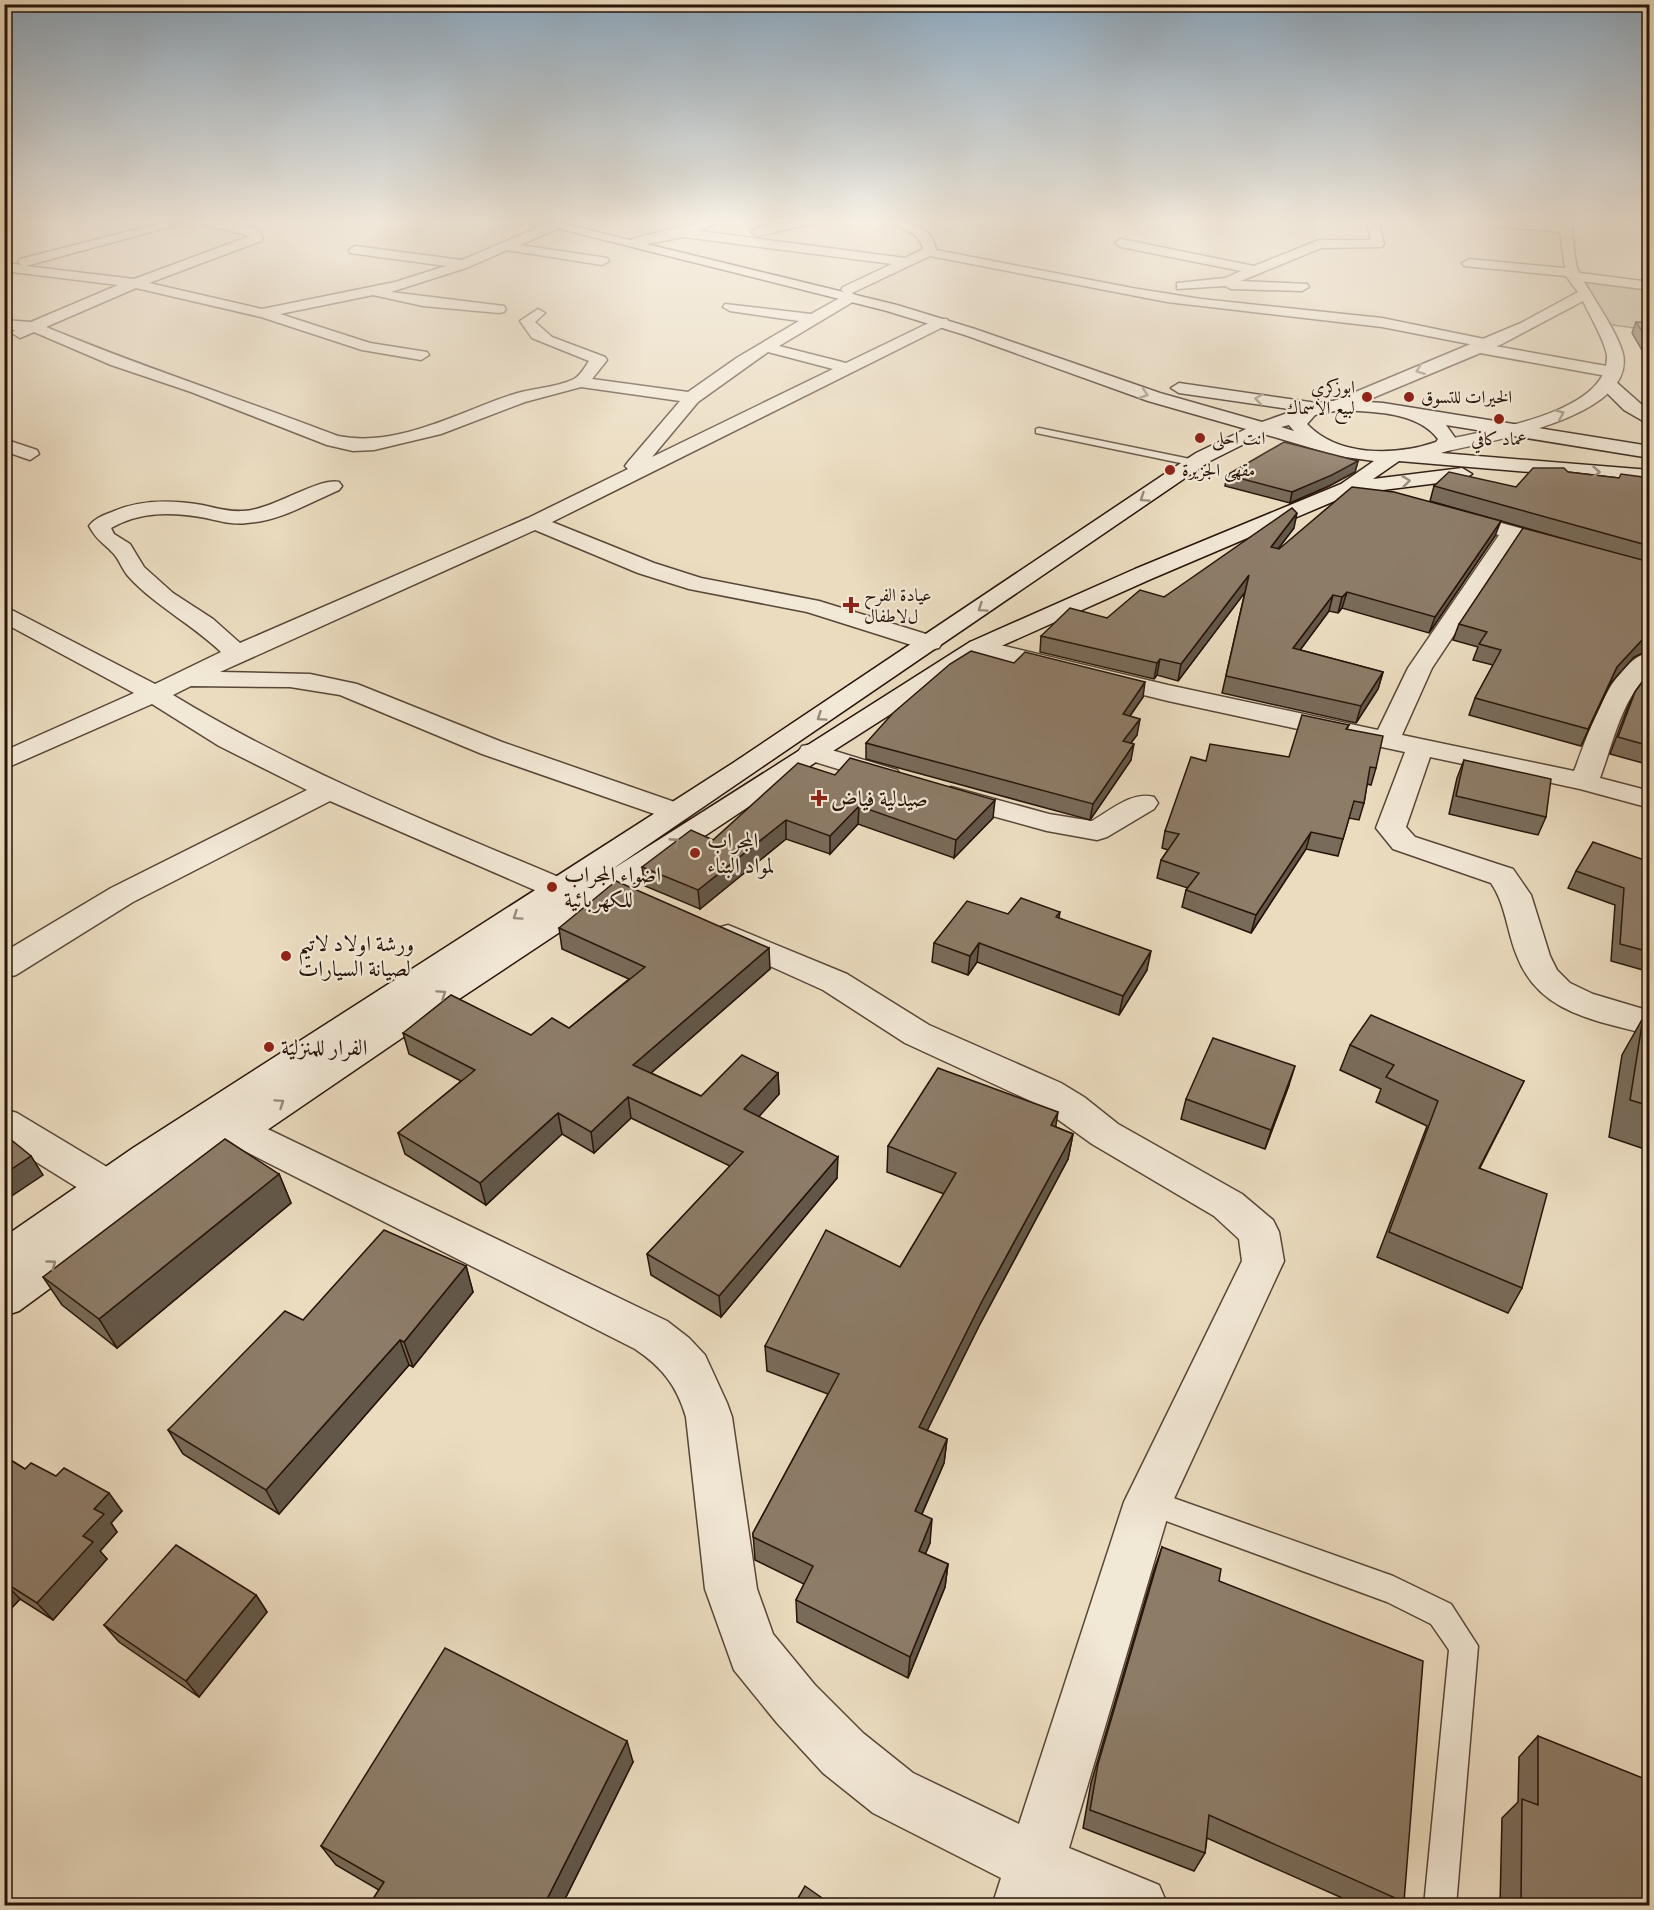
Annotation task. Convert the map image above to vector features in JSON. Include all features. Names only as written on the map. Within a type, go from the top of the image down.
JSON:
[{"type":"street","points":[[4,339],[65,312]]},
{"type":"street","points":[[262,312],[368,347],[421,355]]},
{"type":"street","points":[[766,312],[814,319]]},
{"type":"street","points":[[625,478],[692,398],[765,347],[824,312]]},
{"type":"street","points":[[910,312],[1167,402],[1259,429],[1358,454],[1650,476]]},
{"type":"street","points":[[926,312],[963,321],[1126,376],[1178,388],[1311,411]]},
{"type":"street","points":[[1290,312],[1408,326],[1455,335],[1485,346],[1610,378],[1630,406],[1650,420]]},
{"type":"street","points":[[4,1260],[108,1187],[930,643],[1197,445],[1259,429],[1311,411],[1340,405],[1377,387],[1485,346],[1558,312]]},
{"type":"street","points":[[4,1298],[238,1131],[812,752],[980,647],[1341,491],[1402,456],[1429,453],[1443,446],[1513,429],[1577,408],[1610,378],[1616,354],[1595,312]]},
{"type":"street","points":[[538,313],[527,321],[529,329],[540,338],[599,360],[581,382]]},
{"type":"street","points":[[4,760],[187,679],[237,652],[535,522],[942,322]]},
{"type":"street","points":[[4,324],[34,327],[117,362],[249,408],[333,441],[353,445],[402,439],[519,398],[581,382],[692,398]]},
{"type":"street","points":[[765,347],[847,368]]},
{"type":"street","points":[[1167,402],[1197,445]]},
{"type":"street","points":[[1340,405],[1371,407],[1650,452]]},
{"type":"street","points":[[1311,411],[1300,419],[1298,426],[1302,433],[1327,446]]},
{"type":"street","points":[[1416,416],[1443,430],[1447,439],[1443,446]]},
{"type":"street","points":[[4,444],[30,454]]},
{"type":"street","points":[[1341,491],[1532,468]]},
{"type":"street","points":[[237,652],[205,624],[165,598],[135,571],[122,549],[106,538],[99,526],[115,516],[145,507],[176,507],[233,518],[252,517],[332,486]]},
{"type":"street","points":[[1341,491],[1400,501]]},
{"type":"street","points":[[1431,509],[1650,571]]},
{"type":"street","points":[[535,522],[646,568],[697,584],[812,606],[930,643]]},
{"type":"street","points":[[1387,739],[1420,668],[1511,533]]},
{"type":"street","points":[[4,613],[152,693],[228,740],[329,790],[557,888]]},
{"type":"street","points":[[980,647],[1168,693],[1584,782],[1650,800]]},
{"type":"street","points":[[1584,782],[1612,709],[1627,680],[1650,659]]},
{"type":"street","points":[[187,679],[325,682],[348,689],[492,748],[676,812]]},
{"type":"street","points":[[1420,747],[1391,828],[1404,843],[1502,876],[1515,895],[1533,956],[1543,976],[1558,991],[1581,1002],[1650,1023]]},
{"type":"street","points":[[812,752],[921,787],[1047,822],[1097,831],[1144,803]]},
{"type":"street","points":[[4,967],[122,895],[329,790]]},
{"type":"street","points":[[611,884],[653,902]]},
{"type":"street","points":[[694,920],[835,982],[917,1034],[1048,1093],[1071,1107],[1106,1134],[1228,1205],[1259,1232],[1263,1261],[1148,1502],[1029,1885]]},
{"type":"street","points":[[4,1123],[108,1187]]},
{"type":"street","points":[[238,1131],[651,1335],[675,1350],[691,1369],[701,1389],[709,1417],[731,1589],[753,1652],[796,1704],[843,1753],[893,1793],[1029,1885],[1138,1905]]},
{"type":"lane","points":[[1039,430],[1197,445]]},
{"type":"lane","points":[[1148,1502],[1393,1590],[1441,1614],[1464,1646],[1440,1905]]},
{"type":"shaded area","points":[[1600,312],[1649,312],[1649,330],[1606,324]]},
{"type":"building","points":[[1636,322],[1650,323],[1650,344]]},
{"type":"building","points":[[1284,442],[1358,461],[1292,492],[1227,475]]},
{"type":"building","points":[[1533,468],[1564,468],[1568,472],[1619,478],[1621,474],[1650,478],[1650,546],[1434,486],[1449,472],[1516,487]]},
{"type":"building","points":[[1352,487],[1394,492],[1501,521],[1435,617],[1347,592],[1342,597],[1333,595],[1293,648],[1383,672],[1361,706],[1226,676],[1249,575],[1181,664],[1160,659],[1157,663],[1041,636],[1070,608],[1107,618],[1140,590],[1164,597],[1292,508],[1297,513],[1271,547],[1279,549]]},
{"type":"building","points":[[1523,528],[1650,562],[1650,637],[1641,641],[1617,667],[1588,729],[1475,698],[1501,650],[1479,644],[1487,632],[1459,624]]},
{"type":"building","points":[[971,651],[1014,663],[1025,652],[1145,682],[1123,714],[1140,719],[1123,741],[1134,744],[1093,804],[866,743],[893,713],[950,664]]},
{"type":"building","points":[[1650,671],[1650,746],[1618,737],[1635,692]]},
{"type":"building","points":[[1302,715],[1349,725],[1346,729],[1383,736],[1376,768],[1370,767],[1364,803],[1354,801],[1343,839],[1311,832],[1256,915],[1186,890],[1199,873],[1161,860],[1179,834],[1165,831],[1191,757],[1206,761],[1210,744],[1289,757]]},
{"type":"building","points":[[850,758],[995,800],[956,840],[859,806],[830,836],[786,820],[698,890],[642,867],[691,830],[713,840],[798,763],[835,775]]},
{"type":"building","points":[[1464,760],[1551,779],[1546,817],[1456,796]]},
{"type":"building","points":[[1593,842],[1650,862],[1650,952],[1620,944],[1624,888],[1576,871]]},
{"type":"building","points":[[616,881],[769,948],[633,1065],[701,1096],[742,1055],[778,1073],[744,1109],[838,1157],[719,1296],[647,1254],[743,1152],[628,1097],[591,1132],[558,1113],[480,1183],[398,1133],[475,1070],[403,1033],[451,995],[531,1035],[552,1018],[569,1028],[645,967],[559,928]]},
{"type":"building","points":[[1021,898],[1060,912],[1056,917],[1151,951],[1123,996],[979,943],[970,956],[934,943],[967,901],[1008,914]]},
{"type":"building","points":[[1371,1015],[1524,1081],[1479,1168],[1547,1194],[1522,1288],[1389,1232],[1438,1101],[1386,1077],[1394,1065],[1350,1045]]},
{"type":"building","points":[[1643,1018],[1650,1020],[1650,1106],[1630,1100]]},
{"type":"building","points":[[1213,1038],[1295,1066],[1271,1130],[1186,1099]]},
{"type":"building","points":[[938,1068],[1058,1112],[1051,1125],[1073,1134],[982,1301],[919,1427],[947,1439],[915,1511],[932,1519],[919,1551],[948,1564],[910,1657],[796,1600],[813,1566],[753,1537],[753,1533],[839,1374],[765,1346],[826,1230],[900,1267],[956,1173],[888,1146]]},
{"type":"building","points":[[4,1134],[31,1156],[4,1174]]},
{"type":"building","points":[[225,1139],[279,1174],[99,1319],[43,1277]]},
{"type":"building","points":[[384,1230],[466,1266],[404,1342],[400,1340],[266,1490],[168,1430],[285,1311],[303,1320]]},
{"type":"building","points":[[4,1456],[25,1469],[31,1463],[56,1476],[64,1468],[109,1493],[94,1509],[104,1514],[83,1536],[93,1542],[37,1603],[4,1582]]},
{"type":"building","points":[[176,1545],[256,1595],[186,1681],[104,1625]]},
{"type":"building","points":[[1162,1547],[1221,1569],[1219,1581],[1423,1661],[1404,1902],[1209,1815],[1205,1853],[1090,1810],[1098,1764]]},
{"type":"building","points":[[445,1648],[627,1741],[544,1905],[369,1905],[384,1882],[321,1846]]},
{"type":"building","points":[[1538,1736],[1650,1781],[1650,1905],[1521,1905],[1522,1799],[1538,1805]]},
{"type":"building","points":[[805,1886],[832,1905],[794,1905]]},
{"type":"place","name":"ابوزكري لبيع اﻻسماك","points":[[1367,397]]},
{"type":"place","name":"الخيرات للتسوق","points":[[1409,397]]},
{"type":"place","name":"عماد كافي","points":[[1499,419]]},
{"type":"place","name":"انت احلى","points":[[1200,438]]},
{"type":"place","name":"مقهى الجزيرة","points":[[1170,470]]},
{"type":"place","name":"عيادة الفرح لﻻطفال","points":[[851,605]]},
{"type":"place","name":"صيدلية فياض","points":[[819,798]]},
{"type":"place","name":"المجراب لمواد البناء","points":[[695,853]]},
{"type":"place","name":"اضواء المجراب للكهربائية","points":[[552,887]]},
{"type":"place","name":"ورشة اوﻻد ﻻتيم لصيانة السيارات","points":[[286,956]]},
{"type":"place","name":"الفرار للمنزلية","points":[[269,1047]]}]
